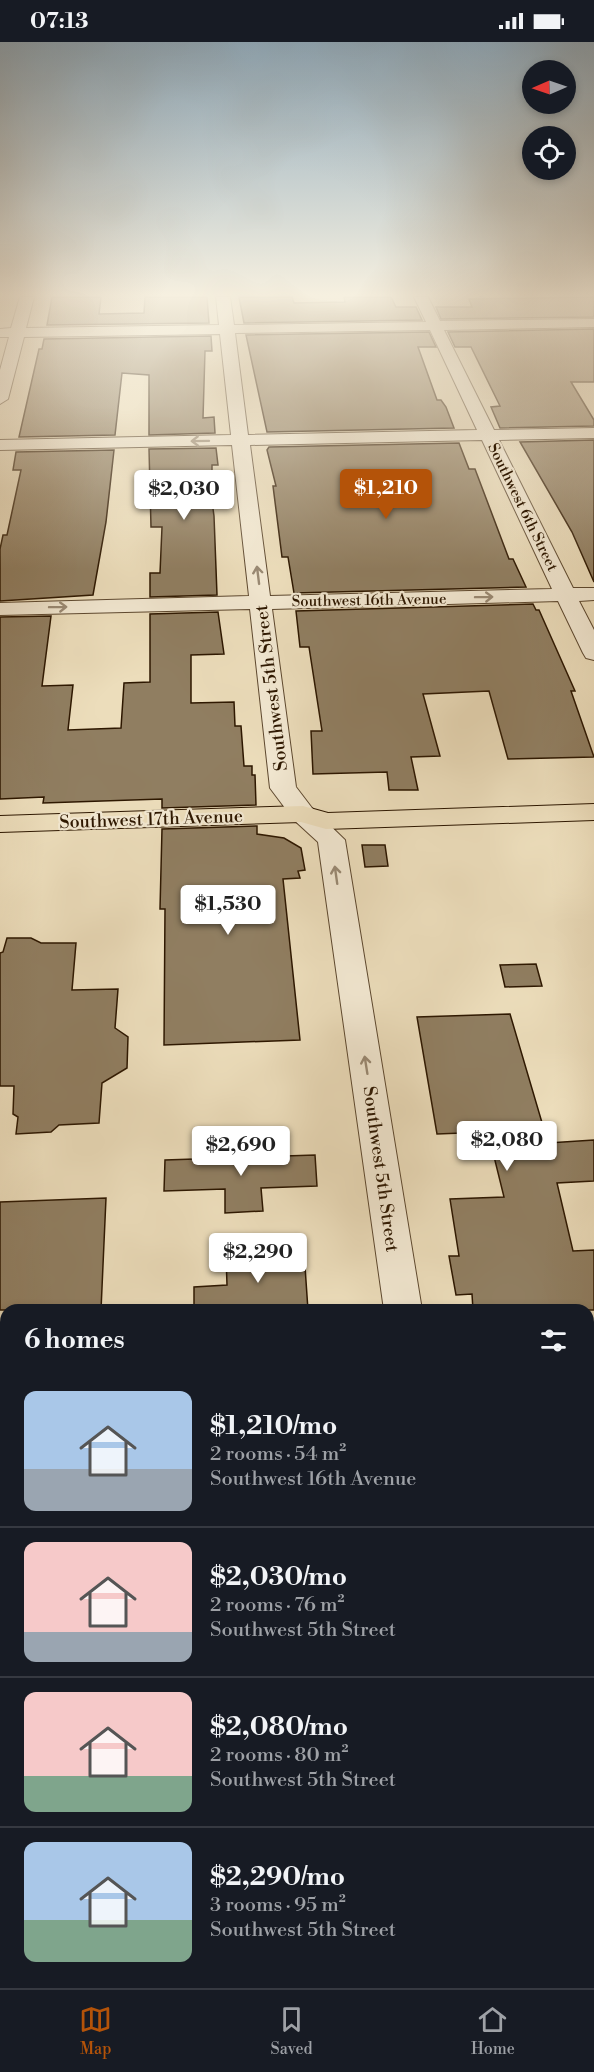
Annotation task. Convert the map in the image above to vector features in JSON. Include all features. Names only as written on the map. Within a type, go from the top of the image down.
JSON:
[{"type":"main road","name":"Southwest 17th Avenue","points":[[303,814],[325,805],[594,796]]},
{"type":"main road","name":"Southwest 17th Avenue","points":[[0,824],[303,814],[326,821],[594,812]]},
{"type":"street","name":"Southwest 5th Street","points":[[234,388],[284,788],[303,814],[332,840],[402,1304]]},
{"type":"street","name":"Southwest 6th Street","points":[[465,388],[594,653]]},
{"type":"street","points":[[0,445],[594,433]]},
{"type":"street","name":"Southwest 16th Avenue","points":[[0,609],[594,594]]},
{"type":"building","points":[[30,388],[120,388],[115,435],[19,437]]},
{"type":"building","points":[[149,388],[204,388],[203,418],[214,417],[215,433],[149,435]]},
{"type":"building","points":[[257,388],[433,388],[437,400],[441,400],[446,407],[454,428],[267,432]]},
{"type":"building","points":[[491,388],[575,388],[594,420],[594,426],[500,428],[491,407],[500,406]]},
{"type":"building","points":[[594,440],[594,582],[572,532],[520,442]]},
{"type":"building","points":[[459,443],[469,469],[475,469],[509,559],[513,559],[526,587],[294,593],[288,557],[282,557],[273,486],[276,486],[267,450],[269,447]]},
{"type":"building","points":[[216,448],[218,465],[212,465],[212,472],[208,472],[214,516],[217,595],[150,597],[150,573],[160,573],[162,527],[151,527],[149,449]]},
{"type":"building","points":[[114,450],[106,522],[93,595],[0,601],[0,549],[3,535],[7,535],[21,470],[13,470],[16,452]]},
{"type":"building","points":[[533,604],[536,610],[539,610],[575,691],[571,691],[594,757],[508,759],[489,691],[423,694],[440,756],[411,757],[418,790],[389,790],[387,772],[313,774],[311,731],[322,731],[309,647],[300,647],[296,611]]},
{"type":"building","points":[[218,612],[224,654],[191,655],[191,703],[234,702],[235,726],[241,726],[244,766],[252,766],[252,775],[255,775],[256,805],[162,808],[162,799],[43,803],[44,797],[0,799],[0,617],[51,616],[42,686],[73,685],[68,730],[121,728],[124,683],[150,682],[150,614]]},
{"type":"building","points":[[257,826],[257,834],[284,838],[301,848],[305,870],[298,871],[300,878],[283,879],[300,1040],[164,1045],[165,909],[160,909],[162,829]]},
{"type":"building","points":[[362,845],[385,845],[388,866],[365,867]]},
{"type":"building","points":[[7,938],[31,938],[41,943],[76,943],[72,990],[118,989],[115,1028],[128,1037],[127,1068],[102,1083],[99,1123],[59,1125],[51,1132],[16,1134],[18,1117],[13,1114],[14,1086],[0,1086],[0,953],[3,952]]},
{"type":"building","points":[[536,964],[542,986],[505,987],[500,965]]},
{"type":"building","points":[[510,1014],[548,1143],[594,1140],[594,1181],[557,1183],[573,1251],[594,1250],[594,1304],[473,1304],[472,1294],[456,1295],[449,1256],[459,1256],[450,1199],[504,1197],[488,1132],[437,1134],[417,1017]]},
{"type":"building","points":[[315,1155],[317,1186],[261,1188],[263,1211],[225,1213],[225,1189],[164,1191],[165,1160]]},
{"type":"building","points":[[106,1198],[101,1304],[0,1304],[0,1202]]},
{"type":"building","points":[[304,1252],[308,1304],[194,1304],[194,1287],[227,1285],[226,1255]]}]
